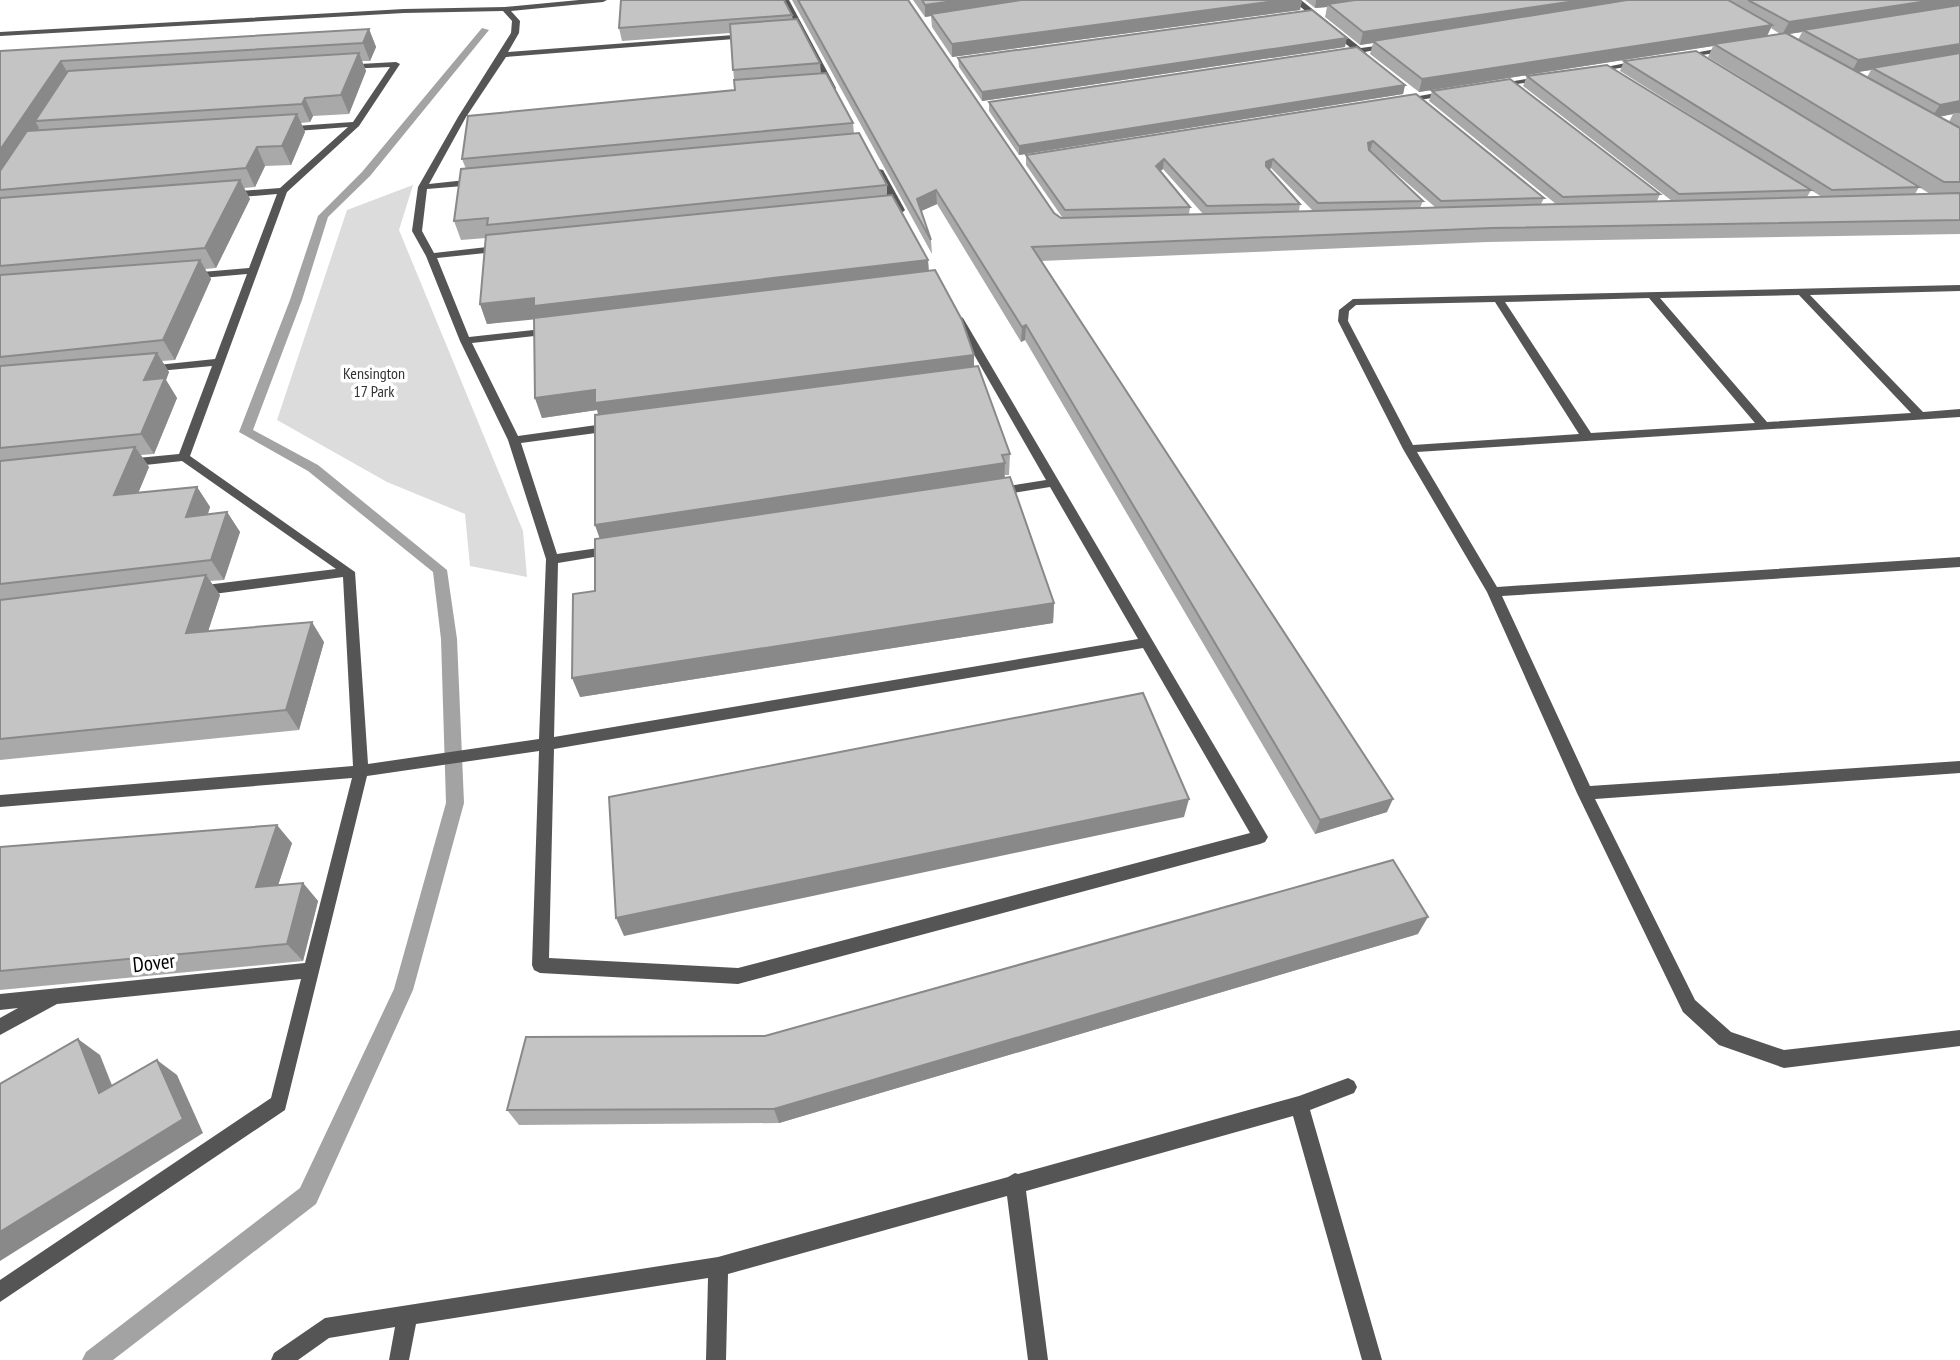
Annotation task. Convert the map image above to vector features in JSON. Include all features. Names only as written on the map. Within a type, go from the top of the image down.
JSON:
[{"type":"street","points":[[0,34],[404,11],[505,9],[603,0]]},
{"type":"street","points":[[785,0],[837,97]]},
{"type":"street","points":[[1296,0],[1368,58]]},
{"type":"street","points":[[505,9],[516,21],[515,33],[462,117],[423,187],[417,231],[431,256],[464,341],[514,440],[552,559],[540,965],[738,976],[1260,837],[952,307]]},
{"type":"street","points":[[1301,16],[1326,12]]},
{"type":"street","points":[[787,33],[801,32]]},
{"type":"street","points":[[503,55],[760,35]]},
{"type":"street","points":[[1332,54],[1399,44]]},
{"type":"street","points":[[1669,58],[1742,46]]},
{"type":"street","points":[[1694,54],[1705,61]]},
{"type":"street","points":[[1578,72],[1656,60]]},
{"type":"street","points":[[184,457],[283,191],[356,124],[396,64],[329,68]]},
{"type":"street","points":[[1605,68],[1617,75]]},
{"type":"street","points":[[1484,87],[1551,76]]},
{"type":"street","points":[[1510,83],[1521,91]]},
{"type":"street","points":[[817,87],[831,85]]},
{"type":"street","points":[[1408,90],[1428,106]]},
{"type":"street","points":[[1391,102],[1457,91]]},
{"type":"street","points":[[462,117],[476,116]]},
{"type":"street","points":[[276,129],[356,124]]},
{"type":"street","points":[[870,156],[902,214],[886,210]]},
{"type":"street","points":[[423,187],[492,180]]},
{"type":"street","points":[[215,196],[283,191]]},
{"type":"street","points":[[431,256],[514,247]]},
{"type":"street","points":[[173,277],[253,271]]},
{"type":"street","points":[[1960,288],[1353,302],[1343,310],[1343,321],[1409,449],[1493,592],[1585,793],[1689,1006],[1725,1039],[1784,1059],[1960,1038]]},
{"type":"street","points":[[1801,291],[1922,416]]},
{"type":"street","points":[[1651,294],[1764,426]]},
{"type":"street","points":[[1498,298],[1587,438]]},
{"type":"street","points":[[464,341],[559,330]]},
{"type":"street","points":[[137,369],[220,362]]},
{"type":"street","points":[[977,379],[991,378]]},
{"type":"street","points":[[1409,449],[1960,413]]},
{"type":"street","points":[[514,440],[623,426]]},
{"type":"street","points":[[118,464],[184,457],[349,572]]},
{"type":"street","points":[[985,493],[1053,483]]},
{"type":"street","points":[[552,559],[620,549]]},
{"type":"street","points":[[1493,592],[1960,562]]},
{"type":"street","points":[[188,592],[349,572]]},
{"type":"street","points":[[0,1292],[279,1104],[361,771],[349,572]]},
{"type":"street","points":[[0,801],[361,771],[546,744],[1145,643]]},
{"type":"street","points":[[1585,793],[1960,767]]},
{"type":"street","name":"Dover","points":[[0,1002],[312,970]]},
{"type":"street","points":[[0,1027],[55,997]]},
{"type":"street","points":[[281,1360],[325,1328],[718,1267],[1015,1182],[1299,1105],[1348,1087]]},
{"type":"street","points":[[1299,1105],[1372,1360]]},
{"type":"street","points":[[1015,1182],[1038,1360]]},
{"type":"street","points":[[716,1360],[718,1267]]},
{"type":"street","points":[[399,1360],[407,1315]]},
{"type":"green space","name":"Kensington 17 Park","points":[[413,185],[399,230],[523,531],[527,577],[470,566],[465,514],[387,482],[277,420],[347,210]]},
{"type":"building","points":[[621,0],[784,0],[792,15],[619,28]]},
{"type":"building","points":[[798,0],[908,0],[1054,213],[1061,218],[1960,193],[1960,220],[1492,228],[1032,247],[1393,799],[1320,820],[1026,325],[1022,327],[936,190],[917,199],[931,240]]},
{"type":"building","points":[[922,0],[960,0],[925,5]]},
{"type":"building","points":[[1021,0],[1284,0],[952,44],[931,14]]},
{"type":"building","points":[[1355,0],[1582,0],[1363,32],[1328,4]]},
{"type":"building","points":[[1627,0],[1728,0],[1772,25],[1422,79],[1373,41]]},
{"type":"building","points":[[1748,0],[1934,0],[1789,22]]},
{"type":"building","points":[[1960,5],[1960,44],[1858,60],[1803,30]]},
{"type":"building","points":[[1312,10],[1347,38],[982,92],[958,58]]},
{"type":"building","points":[[797,19],[820,63],[733,70],[730,24]]},
{"type":"building","points":[[369,29],[363,43],[61,61],[0,150],[0,51]]},
{"type":"building","points":[[1786,33],[1960,128],[1960,182],[1944,182],[1714,44]]},
{"type":"building","points":[[1357,47],[1405,85],[1019,146],[989,102]]},
{"type":"building","points":[[1696,51],[1919,187],[1832,190],[1624,61]]},
{"type":"building","points":[[359,53],[341,95],[305,98],[302,104],[35,121],[68,71]]},
{"type":"building","points":[[1960,53],[1960,101],[1940,105],[1872,68]]},
{"type":"building","points":[[1607,65],[1811,190],[1679,194],[1527,76]]},
{"type":"building","points":[[826,73],[853,123],[462,159],[468,116],[735,90],[734,80]]},
{"type":"building","points":[[1510,79],[1660,194],[1563,197],[1432,91]]},
{"type":"building","points":[[1416,94],[1544,198],[1441,201],[1373,141],[1368,143],[1369,150],[1423,201],[1318,203],[1273,159],[1266,162],[1266,166],[1300,204],[1207,206],[1164,159],[1156,166],[1190,207],[1065,210],[1026,155]]},
{"type":"building","points":[[297,114],[282,146],[257,147],[246,168],[0,190],[0,171],[27,131]]},
{"type":"building","points":[[859,133],[887,185],[487,225],[488,218],[454,221],[461,169]]},
{"type":"building","points":[[240,180],[205,248],[0,266],[0,198]]},
{"type":"building","points":[[892,195],[928,260],[534,306],[534,298],[480,304],[486,235]]},
{"type":"building","points":[[200,260],[163,340],[0,357],[0,275]]},
{"type":"building","points":[[935,270],[962,320],[974,355],[595,403],[595,390],[535,398],[534,318]]},
{"type":"building","points":[[157,353],[144,380],[165,378],[141,434],[0,448],[0,366]]},
{"type":"building","points":[[978,366],[1010,454],[1002,455],[1005,463],[595,525],[595,415]]},
{"type":"building","points":[[135,447],[114,495],[197,487],[186,517],[227,512],[211,560],[0,584],[0,461]]},
{"type":"building","points":[[1010,477],[1054,603],[572,678],[573,594],[595,591],[595,539]]},
{"type":"building","points":[[206,575],[186,633],[312,622],[286,710],[0,739],[0,600]]},
{"type":"building","points":[[1143,693],[1189,799],[616,918],[609,797]]},
{"type":"building","points":[[277,825],[256,887],[303,883],[287,944],[0,971],[0,847]]},
{"type":"building","points":[[1393,860],[1428,917],[774,1109],[507,1110],[526,1037],[765,1036]]},
{"type":"building","points":[[78,1039],[99,1093],[157,1060],[183,1119],[0,1232],[0,1084]]},
{"type":"waterway","points":[[94,1360],[308,1196],[403,990],[455,803],[449,639],[440,570],[313,468],[246,432],[296,300],[323,216],[366,174],[485,30]]}]
